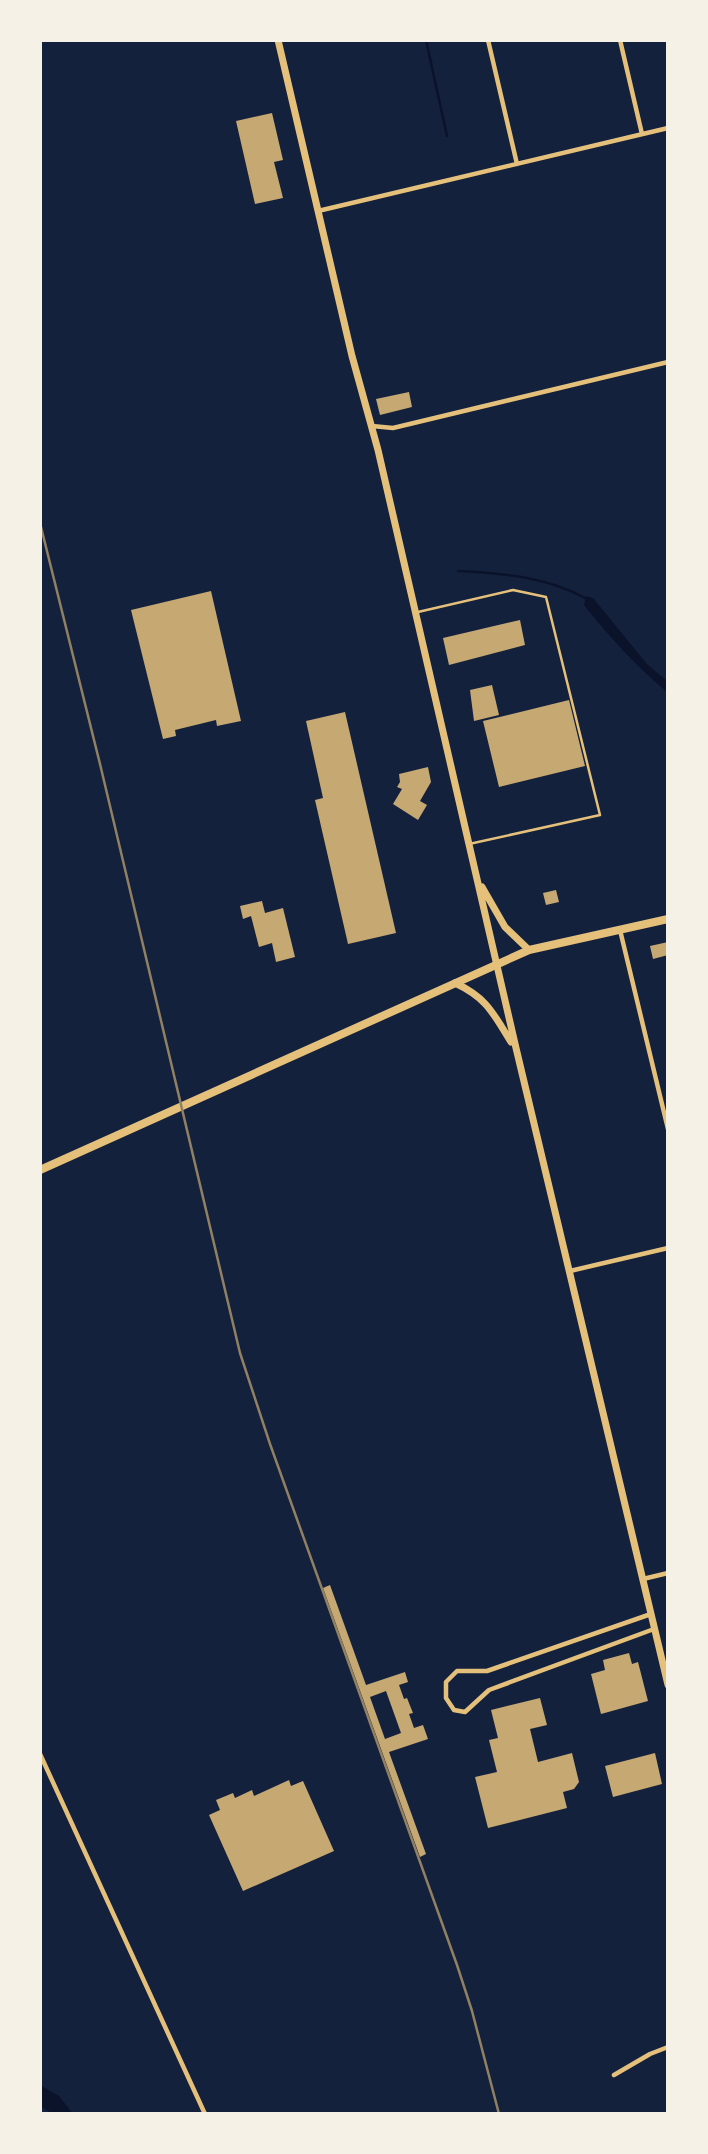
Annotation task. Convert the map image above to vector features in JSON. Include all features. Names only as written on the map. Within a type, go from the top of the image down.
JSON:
[{"type":"highway","points":[[40,1170],[528,950],[668,919]]},
{"type":"main road","points":[[278,40],[668,1685]]},
{"type":"main road","points":[[477,877],[505,927],[528,950]]},
{"type":"main road","points":[[455,983],[484,1000],[516,1048]]},
{"type":"street","points":[[488,40],[517,164]]},
{"type":"street","points":[[620,40],[642,134]]},
{"type":"street","points":[[318,211],[668,128]]},
{"type":"street","points":[[370,426],[393,428],[668,362]]},
{"type":"street","points":[[620,930],[668,1129]]},
{"type":"street","points":[[569,1272],[668,1248]]},
{"type":"street","points":[[643,1580],[668,1573]]},
{"type":"street","points":[[651,1614],[487,1671],[457,1671],[446,1682],[446,1698],[454,1710],[465,1712],[489,1690],[654,1629]]},
{"type":"street","points":[[40,1754],[205,2114]]},
{"type":"street","points":[[614,2075],[668,2047]]},
{"type":"lane","points":[[414,613],[513,590],[546,597],[600,815],[469,844]]},
{"type":"water","points":[[586,596],[593,598],[647,664],[668,682],[668,693],[603,629],[584,605]]},
{"type":"water","points":[[40,2085],[59,2096],[73,2114],[53,2114],[40,2106]]},
{"type":"building","points":[[272,113],[283,160],[274,162],[283,198],[255,204],[236,121]]},
{"type":"building","points":[[409,392],[412,407],[380,415],[376,399]]},
{"type":"building","points":[[211,591],[241,721],[217,726],[216,720],[175,730],[176,736],[163,739],[131,610]]},
{"type":"building","points":[[520,620],[525,645],[449,665],[443,638]]},
{"type":"building","points":[[492,685],[499,715],[474,721],[470,690]]},
{"type":"building","points":[[569,700],[585,766],[499,787],[483,721]]},
{"type":"building","points":[[345,712],[396,933],[348,944],[315,800],[323,798],[306,721]]},
{"type":"building","points":[[428,767],[431,782],[420,801],[427,805],[418,820],[393,804],[402,789],[397,787],[400,782],[399,774]]},
{"type":"building","points":[[556,890],[559,902],[546,905],[543,893]]},
{"type":"building","points":[[262,901],[265,913],[283,908],[295,957],[276,962],[272,943],[259,947],[251,916],[243,919],[240,906]]},
{"type":"building","points":[[668,942],[668,955],[653,959],[650,946]]},
{"type":"building","points":[[330,1585],[366,1685],[405,1672],[408,1682],[399,1685],[413,1713],[409,1714],[414,1728],[423,1725],[428,1739],[389,1752],[426,1854],[420,1857],[323,1588]],"holes":[[[386,1691],[401,1733],[385,1739],[370,1697]]]},
{"type":"building","points":[[629,1653],[632,1664],[638,1662],[648,1701],[601,1714],[591,1674],[605,1670],[603,1660]]},
{"type":"building","points":[[540,1698],[547,1725],[530,1729],[538,1762],[572,1753],[579,1782],[574,1789],[563,1792],[567,1808],[488,1828],[475,1777],[497,1772],[489,1740],[498,1738],[491,1710]]},
{"type":"building","points":[[655,1753],[662,1784],[613,1797],[605,1766]]},
{"type":"building","points":[[289,1780],[291,1786],[303,1781],[334,1851],[243,1891],[209,1815],[220,1810],[216,1800],[233,1793],[235,1798],[252,1790],[254,1796]]},
{"type":"waterway","points":[[426,40],[447,136]]},
{"type":"waterway","points":[[458,571],[541,581],[587,599]]},
{"type":"railway","points":[[40,523],[240,1353],[270,1444],[457,1965],[499,2114]]}]
